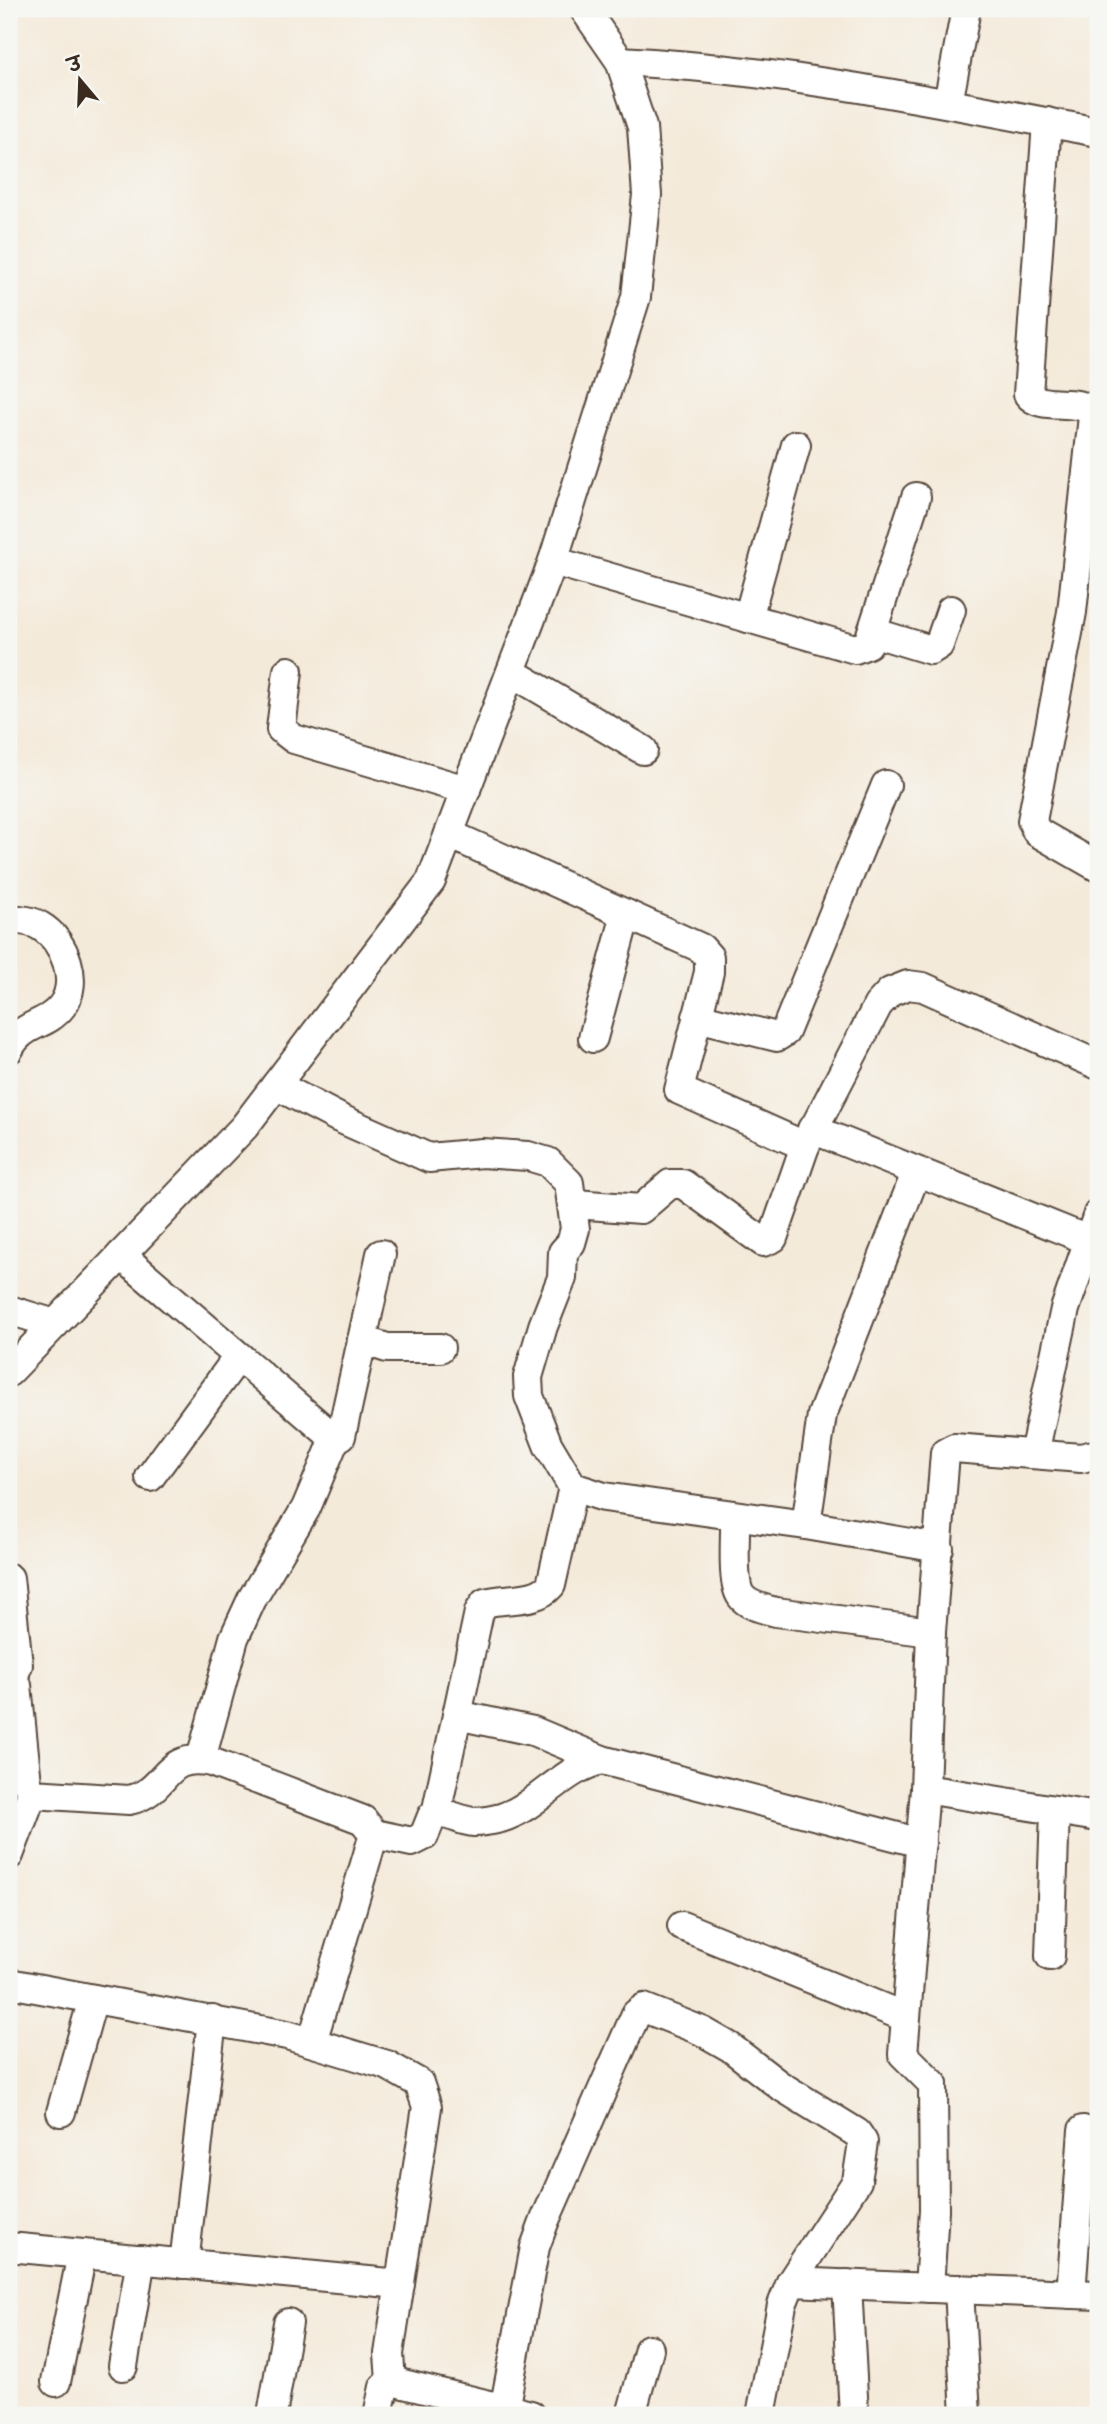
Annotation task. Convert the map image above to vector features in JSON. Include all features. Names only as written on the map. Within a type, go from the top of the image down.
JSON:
[{"type":"street","points":[[9,1372],[244,1127],[431,881],[553,561],[636,298],[647,195],[645,149],[636,105],[620,61],[584,9]]},
{"type":"street","points":[[948,103],[966,9]]},
{"type":"street","points":[[620,61],[698,65],[883,90],[1098,132]]},
{"type":"street","points":[[1047,122],[1028,394],[1035,400],[1083,406],[1091,411],[1093,416],[1072,612],[1032,821],[1037,832],[1098,867]]},
{"type":"street","points":[[748,618],[796,445]]},
{"type":"street","points":[[553,561],[855,649],[868,644],[916,498]]},
{"type":"street","points":[[872,632],[932,650],[939,645],[951,610]]},
{"type":"street","points":[[288,671],[281,729],[294,739],[466,790]]},
{"type":"street","points":[[510,672],[643,750]]},
{"type":"street","points":[[697,1017],[777,1037],[785,1032],[886,785]]},
{"type":"street","points":[[449,834],[701,948],[709,957],[709,972],[679,1090],[916,1173],[1088,1240]]},
{"type":"street","points":[[593,1038],[626,914]]},
{"type":"street","points":[[9,919],[40,926],[53,936],[63,951],[70,980],[69,993],[55,1014],[11,1040]]},
{"type":"street","points":[[575,1204],[641,1209],[670,1184],[683,1184],[763,1242],[769,1241],[773,1238],[809,1137],[878,1005],[890,992],[908,985],[923,987],[1098,1065]]},
{"type":"street","points":[[32,1794],[129,1800],[144,1797],[175,1765],[192,1757],[363,1820],[374,1834],[412,1842],[424,1836],[436,1814],[479,1612],[485,1603],[544,1593],[551,1585],[573,1487],[538,1423],[528,1396],[528,1377],[543,1326],[562,1278],[563,1252],[571,1243],[575,1229],[575,1204],[569,1183],[548,1162],[528,1156],[482,1153],[429,1158],[339,1118],[276,1085]]},
{"type":"street","points":[[806,1525],[822,1415],[916,1173]]},
{"type":"street","points":[[1034,1454],[1065,1309],[1098,1214]]},
{"type":"street","points":[[201,1759],[233,1638],[306,1508],[335,1439],[341,1436],[381,1254]]},
{"type":"street","points":[[121,1255],[335,1439]]},
{"type":"street","points":[[9,1310],[55,1324]]},
{"type":"street","points":[[362,1340],[387,1348],[440,1348]]},
{"type":"street","points":[[150,1477],[238,1357]]},
{"type":"street","points":[[929,2288],[934,2210],[933,2084],[903,2054],[925,1789],[931,1632],[947,1451],[954,1448],[1081,1458],[1098,1454]]},
{"type":"street","points":[[573,1487],[604,1497],[806,1525],[939,1548]]},
{"type":"street","points":[[735,1516],[736,1581],[741,1595],[754,1605],[776,1612],[931,1632]]},
{"type":"street","points":[[9,1578],[18,1665],[11,1675],[17,1685],[27,1783],[32,1794],[9,1856]]},
{"type":"street","points":[[457,1715],[533,1731],[602,1760],[921,1843]]},
{"type":"street","points":[[436,1814],[474,1822],[497,1819],[521,1811],[576,1768],[602,1760]]},
{"type":"street","points":[[925,1789],[1098,1817]]},
{"type":"street","points":[[1050,1956],[1055,1810]]},
{"type":"street","points":[[312,2042],[374,1834]]},
{"type":"street","points":[[682,1926],[905,2017]]},
{"type":"street","points":[[9,1983],[212,2020],[312,2042],[387,2065],[419,2083],[427,2107],[389,2354],[391,2381]]},
{"type":"street","points":[[61,2112],[93,1999]]},
{"type":"street","points":[[391,2381],[513,2413],[535,2247],[560,2183],[640,2010],[649,2008],[702,2031],[861,2138],[861,2164],[857,2181],[791,2282],[782,2305],[761,2415]]},
{"type":"street","points":[[184,2264],[212,2020]]},
{"type":"street","points":[[791,2282],[1085,2294],[1083,2130]]},
{"type":"street","points":[[9,2247],[400,2284]]},
{"type":"street","points":[[56,2382],[82,2254]]},
{"type":"street","points":[[123,2366],[141,2259]]},
{"type":"street","points":[[847,2284],[854,2415]]},
{"type":"street","points":[[959,2289],[966,2415]]},
{"type":"street","points":[[272,2415],[288,2323]]},
{"type":"street","points":[[631,2415],[649,2349]]},
{"type":"street","points":[[378,2415],[384,2387],[391,2381]]}]
